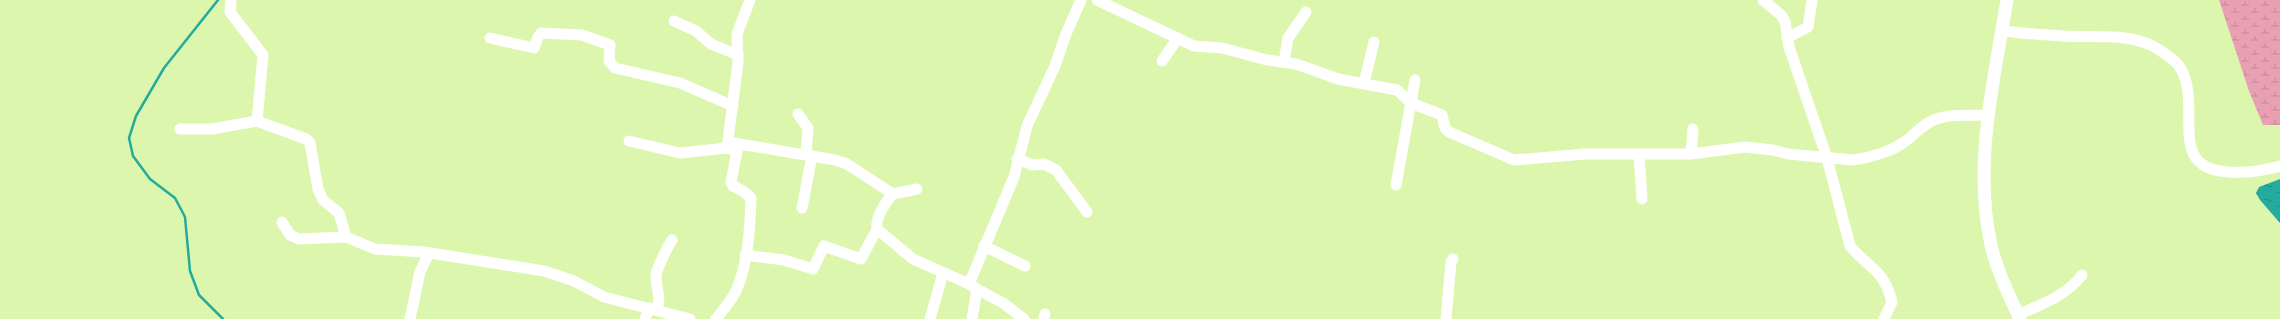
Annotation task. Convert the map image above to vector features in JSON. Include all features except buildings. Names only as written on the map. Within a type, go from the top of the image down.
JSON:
[{"type":"main road","points":[[2007,0],[1989,115],[1985,166],[1989,231],[1999,269],[2019,317]]},
{"type":"street","points":[[231,0],[230,12],[263,55],[257,121]]},
{"type":"street","points":[[728,145],[738,55],[736,40],[738,27],[750,0]]},
{"type":"street","points":[[972,319],[973,286],[984,246],[1014,177],[1017,159],[1027,126],[1055,66],[1066,34],[1081,0]]},
{"type":"street","points":[[1097,0],[1199,47],[1222,48],[1268,60],[1307,67],[1333,78],[1401,91],[1411,103],[1442,115],[1445,128],[1448,132],[1491,149],[1509,159],[1520,161],[1585,154],[1691,154],[1750,147],[1788,154],[1828,158],[1863,158],[1898,146],[1926,124],[1936,119],[1989,115]]},
{"type":"street","points":[[1763,0],[1783,18],[1787,38],[1828,158],[1850,246],[1859,256],[1876,269],[1888,286],[1892,302],[1884,319]]},
{"type":"street","points":[[1787,38],[1808,27],[1811,18],[1812,0]]},
{"type":"street","points":[[1284,62],[1288,38],[1306,12]]},
{"type":"street","points":[[674,21],[696,31],[711,44],[738,55]]},
{"type":"street","points":[[2002,31],[2128,39],[2151,45],[2174,61],[2184,77],[2190,109],[2191,150],[2200,164],[2213,170],[2239,172],[2252,172],[2280,166]]},
{"type":"street","points":[[490,38],[534,48],[541,33],[582,36],[610,45],[609,61],[615,68],[680,83],[733,106]]},
{"type":"street","points":[[1162,61],[1178,38]]},
{"type":"street","points":[[1364,84],[1374,42]]},
{"type":"street","points":[[1396,185],[1416,80]]},
{"type":"street","points":[[798,114],[808,128],[809,155],[802,208]]},
{"type":"street","points":[[180,129],[212,128],[257,121],[306,138],[310,143],[318,189],[323,200],[339,213],[346,237]]},
{"type":"street","points":[[1691,154],[1693,129]]},
{"type":"street","points":[[629,141],[680,153],[728,145],[809,155],[846,164],[893,194]]},
{"type":"street","points":[[716,319],[735,293],[741,279],[751,198],[743,190],[733,186],[731,182],[736,151],[728,145]]},
{"type":"street","points":[[1639,155],[1642,199]]},
{"type":"street","points":[[1017,159],[1033,165],[1044,164],[1056,170],[1087,212]]},
{"type":"street","points":[[745,255],[784,260],[813,269],[824,246],[861,259],[877,228],[879,217],[893,194],[917,188]]},
{"type":"street","points":[[282,222],[290,235],[299,239],[346,237],[375,249],[429,253],[544,271],[574,281],[604,297],[690,319]]},
{"type":"street","points":[[877,228],[891,238],[906,254],[973,286],[1003,303],[1024,319]]},
{"type":"street","points":[[646,319],[661,296],[656,277],[657,271],[672,240]]},
{"type":"street","points":[[984,246],[1025,266]]},
{"type":"street","points":[[410,319],[420,272],[429,253]]},
{"type":"street","points":[[1446,319],[1451,262],[1453,259]]},
{"type":"street","points":[[930,319],[943,273]]},
{"type":"street","points":[[2019,317],[2073,288],[2082,275]]},
{"type":"green space","points":[[2219,0],[2280,0],[2280,125],[2263,125],[2249,91]]},
{"type":"water","points":[[2280,179],[2280,223],[2260,200],[2256,193],[2259,187]]},
{"type":"waterway","points":[[218,0],[164,68],[136,116],[129,138],[133,156],[150,179],[175,198],[185,217],[190,271],[199,295],[223,319]]}]
